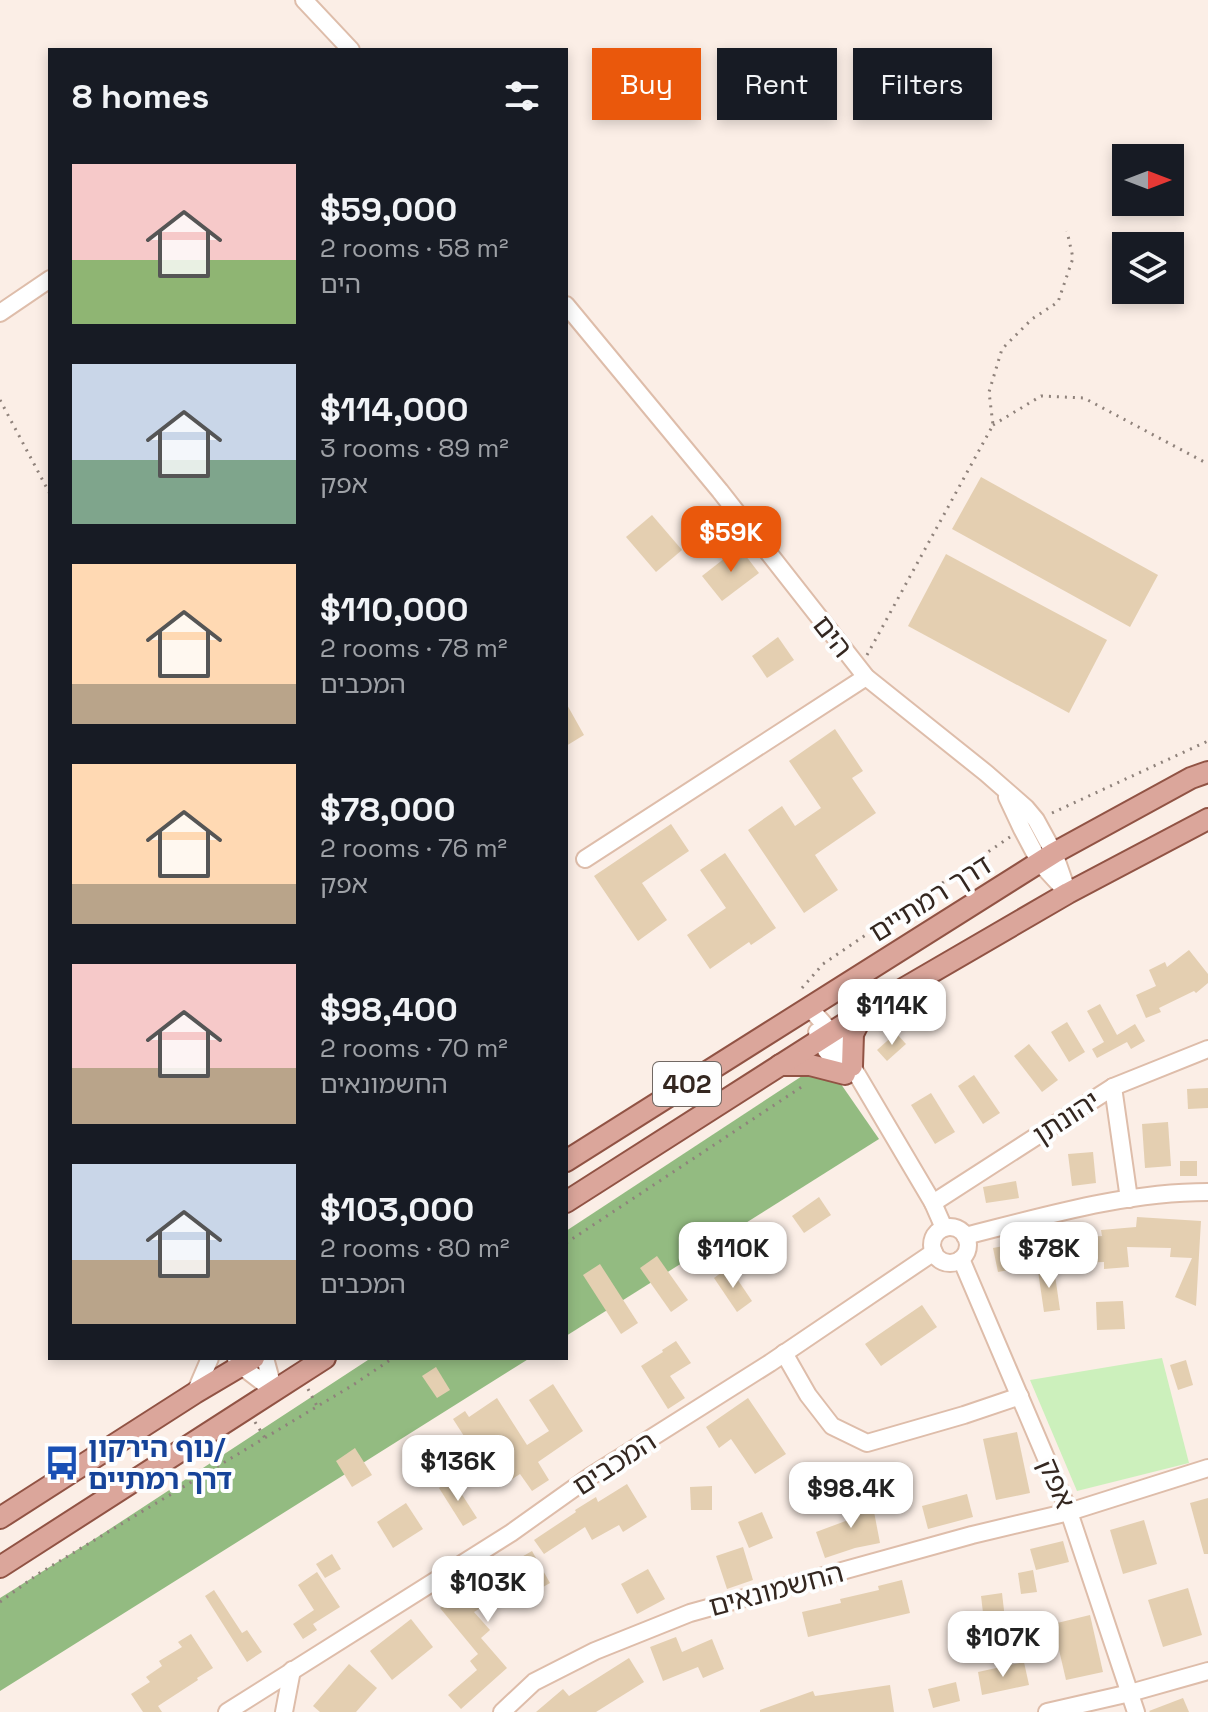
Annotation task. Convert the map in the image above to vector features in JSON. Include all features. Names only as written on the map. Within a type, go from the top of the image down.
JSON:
[{"type":"main road","name":"דרך רמתיים","points":[[568,1160],[805,997],[1047,858],[1191,778],[1208,772]]},
{"type":"main road","name":"402","points":[[568,1201],[865,1011],[1068,893],[1208,819]]},
{"type":"main road","points":[[780,1065],[848,1070],[853,1034],[865,1011]]},
{"type":"main road","points":[[0,1518],[243,1360]]},
{"type":"main road","points":[[0,1567],[322,1360]]},
{"type":"street","points":[[304,0],[349,48]]},
{"type":"street","points":[[0,313],[48,280]]},
{"type":"street","name":"הים","points":[[568,307],[720,491],[863,673],[1026,808],[1029,825],[1068,893]]},
{"type":"street","points":[[585,859],[863,673]]},
{"type":"street","points":[[805,997],[825,1035],[866,1092],[933,1203],[944,1228]]},
{"type":"street","name":"יהונתן","points":[[933,1203],[1113,1087],[1208,1049]]},
{"type":"street","points":[[1113,1087],[1129,1199]]},
{"type":"street","points":[[965,1236],[1080,1207],[1208,1192]]},
{"type":"street","points":[[944,1228],[956,1228],[965,1236],[967,1251],[957,1262],[945,1263],[934,1252],[935,1235],[944,1228]]},
{"type":"street","name":"המכבים","points":[[227,1712],[511,1533],[591,1476],[690,1415],[934,1252]]},
{"type":"street","name":"אפק","points":[[961,1259],[1069,1512],[1136,1712]]},
{"type":"street","points":[[784,1353],[808,1395],[832,1426],[867,1443],[1020,1396]]},
{"type":"street","points":[[195,1393],[209,1360]]},
{"type":"street","points":[[243,1360],[274,1391]]},
{"type":"street","points":[[266,1360],[274,1391]]},
{"type":"street","name":"החשמונאים","points":[[502,1712],[534,1682],[595,1651],[690,1613],[972,1535],[1069,1512],[1208,1468]]},
{"type":"street","points":[[284,1712],[292,1670]]},
{"type":"street","points":[[1047,1712],[1208,1671]]},
{"type":"path","points":[[993,425],[989,392],[1002,349],[1032,319],[1058,302],[1073,258],[1067,231]]},
{"type":"path","points":[[863,673],[993,425],[1041,396],[1084,398],[1208,464]]},
{"type":"path","points":[[0,400],[48,490]]},
{"type":"path","points":[[805,997],[823,964],[1029,825],[1208,741]]},
{"type":"path","points":[[568,1242],[808,1083],[810,1065]]},
{"type":"path","points":[[0,1602],[38,1574],[390,1360]]},
{"type":"green space","points":[[825,1061],[879,1139],[568,1335],[568,1230]]},
{"type":"green space","points":[[1162,1358],[1189,1463],[1077,1491],[1030,1380]]},
{"type":"green space","points":[[368,1360],[527,1360],[0,1691],[0,1598]]},
{"type":"building","points":[[981,477],[1158,575],[1130,627],[952,529]]},
{"type":"building","points":[[652,515],[682,550],[656,572],[626,537]]},
{"type":"building","points":[[739,547],[759,573],[722,601],[702,576]]},
{"type":"building","points":[[946,554],[1107,640],[1069,713],[908,626]]},
{"type":"building","points":[[778,637],[794,660],[767,678],[752,656]]},
{"type":"building","points":[[568,707],[584,735],[568,745]]},
{"type":"building","points":[[835,729],[863,771],[852,778],[876,813],[815,855],[838,890],[804,913],[748,830],[782,806],[795,826],[821,808],[789,761]]},
{"type":"building","points":[[671,824],[689,851],[642,883],[667,920],[638,941],[594,876]]},
{"type":"building","points":[[725,853],[776,928],[710,969],[687,935],[726,908],[700,870]]},
{"type":"building","points":[[1189,950],[1208,974],[1208,983],[1196,993],[1194,991],[1159,1008],[1161,1012],[1146,1018],[1136,995],[1156,986],[1149,970],[1165,962],[1167,967]]},
{"type":"building","points":[[1100,1004],[1117,1035],[1135,1024],[1145,1041],[1131,1049],[1127,1042],[1097,1058],[1092,1049],[1104,1042],[1087,1011]]},
{"type":"building","points":[[1067,1022],[1085,1052],[1069,1062],[1051,1032]]},
{"type":"building","points":[[896,1033],[906,1044],[887,1061],[877,1050]]},
{"type":"building","points":[[1029,1044],[1058,1080],[1042,1092],[1014,1056]]},
{"type":"building","points":[[974,1075],[1000,1113],[983,1124],[958,1086]]},
{"type":"building","points":[[1208,1088],[1208,1108],[1188,1109],[1187,1089]]},
{"type":"building","points":[[931,1093],[955,1132],[935,1144],[911,1105]]},
{"type":"building","points":[[1168,1122],[1171,1166],[1145,1168],[1142,1124]]},
{"type":"building","points":[[1093,1152],[1096,1183],[1072,1186],[1068,1154]]},
{"type":"building","points":[[1180,1161],[1197,1161],[1197,1176],[1180,1176]]},
{"type":"building","points":[[1016,1181],[1019,1198],[986,1203],[983,1187]]},
{"type":"building","points":[[819,1197],[831,1215],[804,1233],[792,1216]]},
{"type":"building","points":[[1137,1217],[1201,1221],[1196,1306],[1175,1297],[1192,1258],[1170,1257],[1171,1248],[1127,1247],[1129,1267],[1104,1269],[1104,1262],[1074,1263],[1073,1238],[1102,1236],[1101,1230],[1136,1227]]},
{"type":"building","points":[[1036,1240],[1041,1264],[998,1272],[993,1248]]},
{"type":"building","points":[[657,1256],[688,1300],[671,1312],[640,1268]]},
{"type":"building","points":[[600,1264],[638,1323],[621,1334],[583,1275]]},
{"type":"building","points":[[729,1267],[752,1301],[737,1312],[714,1278]]},
{"type":"building","points":[[1054,1268],[1060,1310],[1044,1312],[1038,1271]]},
{"type":"building","points":[[1123,1301],[1125,1329],[1097,1330],[1096,1302]]},
{"type":"building","points":[[922,1305],[937,1327],[881,1366],[865,1344]]},
{"type":"building","points":[[676,1341],[691,1363],[670,1376],[685,1398],[668,1409],[641,1366]]},
{"type":"building","points":[[1186,1360],[1193,1385],[1178,1390],[1170,1365]]},
{"type":"building","points":[[436,1367],[450,1390],[437,1398],[422,1376]]},
{"type":"building","points":[[553,1384],[583,1431],[538,1462],[549,1480],[532,1491],[520,1474],[503,1485],[490,1464],[466,1479],[453,1458],[471,1447],[453,1419],[465,1411],[469,1417],[497,1398],[527,1445],[549,1431],[529,1400]]},
{"type":"building","points":[[748,1398],[786,1454],[755,1474],[731,1439],[719,1448],[706,1427]]},
{"type":"building","points":[[1017,1432],[1030,1493],[996,1500],[983,1439]]},
{"type":"building","points":[[355,1448],[372,1475],[352,1487],[336,1461]]},
{"type":"building","points":[[850,1470],[854,1488],[813,1496],[810,1477]]},
{"type":"building","points":[[452,1479],[477,1518],[463,1526],[439,1488]]},
{"type":"building","points":[[627,1484],[647,1517],[623,1532],[619,1525],[592,1540],[585,1527],[544,1554],[534,1540],[596,1497],[598,1502]]},
{"type":"building","points":[[712,1486],[712,1510],[691,1510],[690,1487]]},
{"type":"building","points":[[967,1494],[973,1517],[928,1529],[922,1506]]},
{"type":"building","points":[[871,1496],[880,1543],[825,1558],[816,1532],[851,1519],[848,1501]]},
{"type":"building","points":[[1208,1498],[1208,1554],[1204,1554],[1190,1503]]},
{"type":"building","points":[[406,1503],[423,1529],[393,1548],[377,1522]]},
{"type":"building","points":[[762,1512],[773,1538],[749,1548],[738,1522]]},
{"type":"building","points":[[1144,1520],[1157,1564],[1123,1574],[1110,1530]]},
{"type":"building","points":[[1063,1541],[1069,1562],[1036,1570],[1030,1549]]},
{"type":"building","points":[[743,1547],[753,1580],[727,1589],[716,1556]]},
{"type":"building","points":[[532,1551],[550,1583],[529,1595],[522,1582],[474,1612],[490,1630],[481,1638],[507,1668],[461,1709],[448,1695],[477,1670],[470,1661],[478,1654],[440,1608],[458,1592],[465,1600],[514,1569],[511,1563]]},
{"type":"building","points":[[332,1554],[341,1569],[325,1578],[316,1564]]},
{"type":"building","points":[[648,1569],[665,1599],[637,1614],[621,1584]]},
{"type":"building","points":[[1033,1570],[1037,1592],[1021,1594],[1018,1573]]},
{"type":"building","points":[[317,1572],[340,1607],[313,1624],[317,1630],[303,1639],[293,1624],[314,1610],[298,1585]]},
{"type":"building","points":[[902,1580],[910,1613],[808,1637],[802,1612],[841,1603],[840,1599],[879,1590],[878,1586]]},
{"type":"building","points":[[1188,1588],[1202,1635],[1163,1647],[1148,1600]]},
{"type":"building","points":[[214,1590],[242,1633],[247,1630],[262,1652],[247,1662],[205,1596]]},
{"type":"building","points":[[1002,1593],[1005,1619],[984,1621],[981,1596]]},
{"type":"building","points":[[1090,1615],[1103,1672],[1066,1680],[1053,1624]]},
{"type":"building","points":[[411,1619],[433,1647],[392,1680],[370,1651]]},
{"type":"building","points":[[191,1634],[213,1668],[158,1706],[162,1712],[143,1712],[131,1694],[150,1682],[146,1677],[162,1666],[159,1661],[182,1647],[178,1642]]},
{"type":"building","points":[[676,1637],[682,1652],[712,1639],[724,1669],[703,1678],[698,1667],[663,1681],[650,1647]]},
{"type":"building","points":[[629,1658],[644,1682],[596,1712],[536,1712],[563,1689],[569,1696]]},
{"type":"building","points":[[1024,1662],[1029,1685],[982,1695],[978,1672]]},
{"type":"building","points":[[349,1664],[377,1688],[356,1712],[320,1712],[313,1706]]},
{"type":"building","points":[[956,1682],[960,1701],[933,1708],[928,1689]]},
{"type":"building","points":[[890,1685],[894,1712],[760,1712],[813,1691],[815,1696]]},
{"type":"building","points":[[1183,1698],[1189,1712],[1149,1711]]},
{"type":"place","name":"נוף הירקון/ דרך רמתיים","points":[[62,1463]]}]
